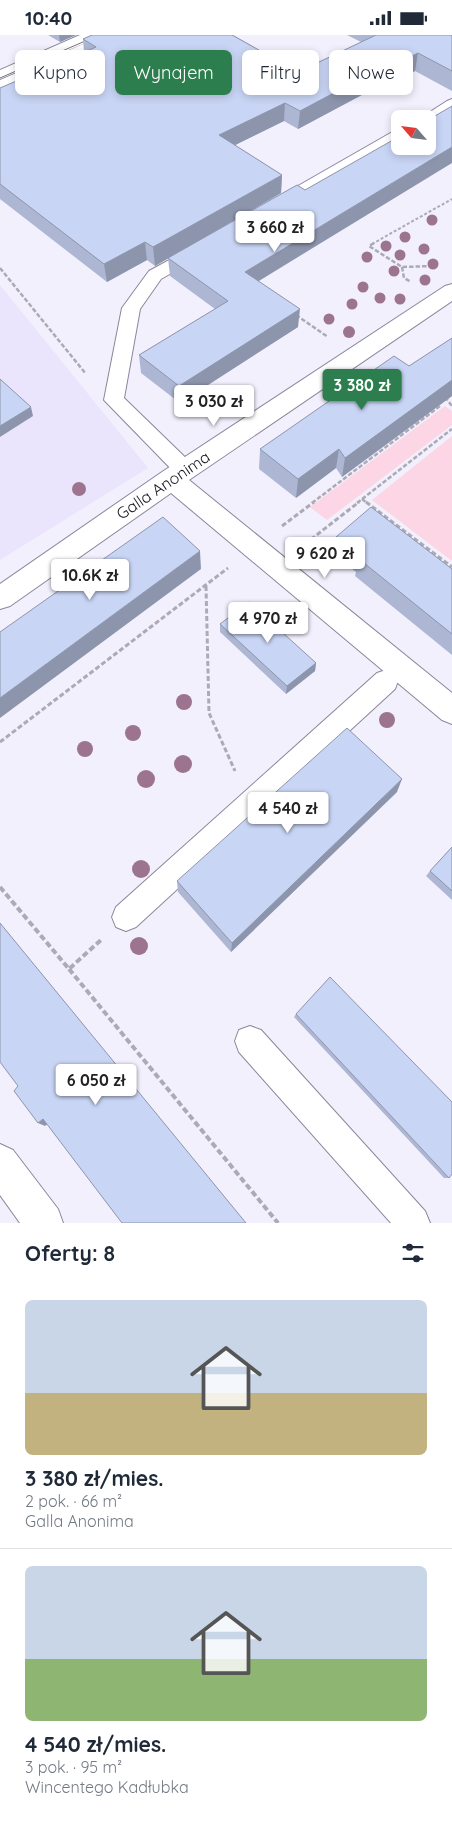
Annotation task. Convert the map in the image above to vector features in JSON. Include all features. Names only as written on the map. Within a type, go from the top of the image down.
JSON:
[{"type":"street","points":[[0,65],[69,35]]},
{"type":"street","points":[[83,50],[118,35]]},
{"type":"street","points":[[0,86],[15,79]]},
{"type":"street","name":"Galla Anonima","points":[[0,598],[178,474],[452,291]]},
{"type":"street","points":[[178,474],[452,711]]},
{"type":"street","points":[[0,1163],[44,1223]]},
{"type":"lane","points":[[0,75],[92,35]]},
{"type":"lane","points":[[77,50],[103,35]]},
{"type":"lane","points":[[436,114],[452,104]]},
{"type":"lane","points":[[258,216],[391,139]]},
{"type":"lane","points":[[178,474],[114,400],[131,308],[155,275],[216,241]]},
{"type":"lane","points":[[126,917],[386,681]]},
{"type":"lane","points":[[250,1041],[413,1223]]},
{"type":"path","points":[[442,266],[402,267],[369,246],[452,199]]},
{"type":"path","points":[[292,312],[333,340]]},
{"type":"path","points":[[442,393],[452,406]]},
{"type":"path","points":[[282,526],[440,406],[432,401]]},
{"type":"path","points":[[305,544],[452,429]]},
{"type":"path","points":[[362,499],[452,567]]},
{"type":"path","points":[[0,743],[234,563]]},
{"type":"path","points":[[206,585],[209,713],[250,805]]},
{"type":"path","points":[[0,887],[278,1223]]},
{"type":"path","points":[[68,969],[126,917]]},
{"type":"shaded area","points":[[0,285],[148,468],[0,560]]},
{"type":"shaded area","points":[[445,406],[452,411],[452,425],[327,520],[310,507]]},
{"type":"shaded area","points":[[452,436],[452,561],[372,500]]},
{"type":"building","points":[[92,35],[232,35],[259,50],[242,50],[242,95],[319,95],[319,62],[329,57],[330,95],[300,111],[285,103],[219,135],[282,175],[153,247],[145,242],[104,264],[0,184],[0,88],[15,82],[15,95],[105,95],[105,50],[89,50],[96,47],[83,39]]},
{"type":"building","points":[[376,35],[452,35],[452,71],[418,53],[413,55],[413,50],[344,50]]},
{"type":"building","points":[[452,106],[452,147],[245,272],[300,309],[179,386],[139,355],[228,301],[168,258],[297,185],[305,190],[391,141],[391,155],[436,155],[436,115]]},
{"type":"building","points":[[452,338],[452,380],[345,458],[339,449],[298,479],[260,449],[394,356],[409,366]]},
{"type":"building","points":[[0,379],[31,407],[0,426]]},
{"type":"building","points":[[371,507],[452,569],[452,634],[359,559],[361,557],[336,537]]},
{"type":"building","points":[[163,517],[200,551],[0,698],[0,632]]},
{"type":"building","points":[[249,602],[316,663],[287,686],[220,624]]},
{"type":"building","points":[[347,728],[402,779],[232,943],[177,881]]},
{"type":"building","points":[[452,847],[452,891],[430,871]]},
{"type":"building","points":[[0,923],[246,1223],[122,1223],[43,1119],[38,1123],[14,1091],[18,1086],[0,1062]]},
{"type":"building","points":[[330,977],[452,1102],[452,1174],[449,1178],[296,1014]]},
{"type":"tram line","points":[[0,78],[99,35]]}]
